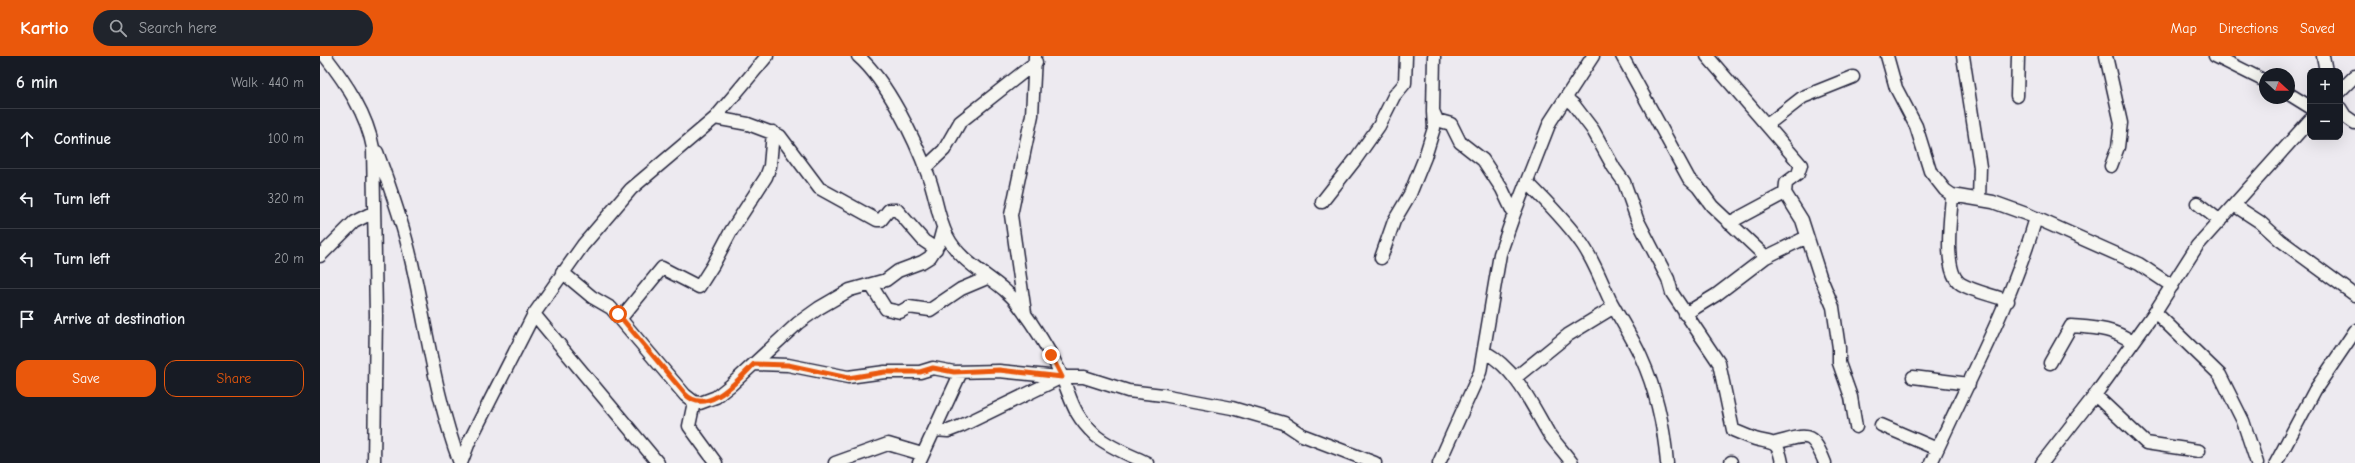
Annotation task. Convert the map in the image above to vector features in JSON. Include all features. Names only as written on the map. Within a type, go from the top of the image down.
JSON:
[{"type":"street","points":[[325,56],[351,94],[370,134],[395,202],[411,258],[442,409],[460,463]]},
{"type":"street","points":[[460,463],[469,442],[534,314],[562,272],[597,227],[631,189],[715,118],[767,56]]},
{"type":"street","points":[[858,56],[888,91],[925,168],[943,228],[948,238],[965,260],[1013,299],[1026,316],[1051,355],[1062,377],[1069,400],[1082,421],[1102,440],[1147,463]]},
{"type":"street","points":[[1322,202],[1356,160],[1378,126],[1394,96],[1406,82],[1406,56]]},
{"type":"street","points":[[1381,258],[1394,221],[1410,194],[1425,157],[1434,128],[1434,56]]},
{"type":"street","points":[[1439,463],[1480,372],[1485,339],[1492,309],[1500,254],[1514,214],[1550,122],[1593,56]]},
{"type":"street","points":[[1622,56],[1681,167],[1712,206],[1729,224],[1766,257]]},
{"type":"street","points":[[1707,56],[1800,165],[1798,174],[1786,183],[1785,193],[1802,220],[1833,307],[1839,348],[1839,363],[1851,397],[1856,427]]},
{"type":"street","points":[[1887,56],[1896,88],[1916,126],[1930,171],[1945,190],[1952,195],[1993,202],[2036,218],[2139,264],[2172,286]]},
{"type":"street","points":[[1964,56],[1980,167],[1979,199]]},
{"type":"street","points":[[2017,96],[2018,56]]},
{"type":"street","points":[[2106,56],[2121,123],[2118,147],[2111,166]]},
{"type":"street","points":[[2215,56],[2259,78]]},
{"type":"street","points":[[2323,56],[2325,68]]},
{"type":"street","points":[[925,168],[939,157],[954,135],[960,122],[1036,59]]},
{"type":"street","points":[[1026,316],[1019,260],[1011,216],[1032,115],[1036,59]]},
{"type":"street","points":[[2343,88],[2355,76]]},
{"type":"street","points":[[1767,125],[1803,97],[1853,77]]},
{"type":"street","points":[[1566,98],[1574,104],[1593,130],[1614,168],[1624,182],[1637,219],[1668,279],[1672,293],[1719,363],[1733,430],[1755,439],[1775,443],[1803,436],[1811,437],[1817,442],[1825,463]]},
{"type":"street","points":[[2295,98],[2307,105]]},
{"type":"street","points":[[1433,111],[1437,120],[1451,124],[1460,142],[1483,160],[1502,189],[1514,214]]},
{"type":"street","points":[[2343,113],[2355,123]]},
{"type":"street","points":[[715,118],[748,124],[773,132],[786,143],[819,188],[877,220],[881,220],[889,210],[897,210],[924,241],[936,249]]},
{"type":"street","points":[[2042,463],[2095,395],[2172,286],[2197,246],[2307,123]]},
{"type":"street","points":[[621,318],[662,268],[699,287],[713,265],[731,231],[766,177],[770,166],[773,132]]},
{"type":"street","points":[[370,134],[374,163],[376,315],[374,463]]},
{"type":"street","points":[[1527,182],[1551,206],[1586,250],[1614,307],[1626,327],[1647,373],[1665,434],[1667,463]]},
{"type":"street","points":[[1729,224],[1785,193]]},
{"type":"street","points":[[1952,195],[1950,246],[1952,275],[1961,284],[2008,301]]},
{"type":"street","points":[[2197,203],[2220,221]]},
{"type":"street","points":[[2234,205],[2260,222],[2280,240],[2355,295]]},
{"type":"street","points":[[320,256],[354,222],[374,212]]},
{"type":"street","points":[[1931,463],[2008,301],[2036,218]]},
{"type":"street","points":[[562,272],[592,297],[611,308],[685,394],[694,402],[707,402],[716,397],[754,364],[784,335],[819,308],[850,290],[862,285],[886,280],[898,271],[922,262],[930,257],[936,249],[943,228]]},
{"type":"street","points":[[1685,314],[1716,295],[1766,257],[1807,237]]},
{"type":"street","points":[[871,284],[886,309],[900,312],[909,308],[930,310],[961,289],[987,278]]},
{"type":"street","points":[[1515,378],[1568,335],[1614,307]]},
{"type":"street","points":[[2154,312],[2220,375],[2243,421],[2257,463]]},
{"type":"street","points":[[534,314],[658,463]]},
{"type":"street","points":[[2050,363],[2071,326],[2102,328],[2121,335],[2132,342]]},
{"type":"street","points":[[2276,463],[2311,396],[2355,331]]},
{"type":"street","points":[[1484,352],[1499,361],[1515,378],[1534,405],[1556,443],[1572,463]]},
{"type":"street","points":[[754,364],[788,365],[848,378],[885,372],[920,372],[933,368],[962,372],[999,370],[1062,377],[1084,377],[1137,393],[1163,395],[1232,408],[1284,423],[1302,435],[1375,463]]},
{"type":"street","points":[[835,463],[888,444],[920,458],[962,372]]},
{"type":"street","points":[[935,430],[948,431],[961,426],[1062,377]]},
{"type":"street","points":[[1913,377],[1969,384]]},
{"type":"street","points":[[2095,395],[2146,443],[2199,451]]},
{"type":"street","points":[[694,402],[689,426],[716,463]]},
{"type":"street","points":[[1881,425],[1937,449]]},
{"type":"street","points":[[1775,443],[1779,448],[1782,463]]},
{"type":"route","points":[[618,314],[689,399],[700,403],[707,402],[716,397],[754,364],[788,365],[829,372],[848,378],[858,378],[885,372],[920,372],[933,368],[954,372],[999,370],[1062,377],[1051,355]]}]
